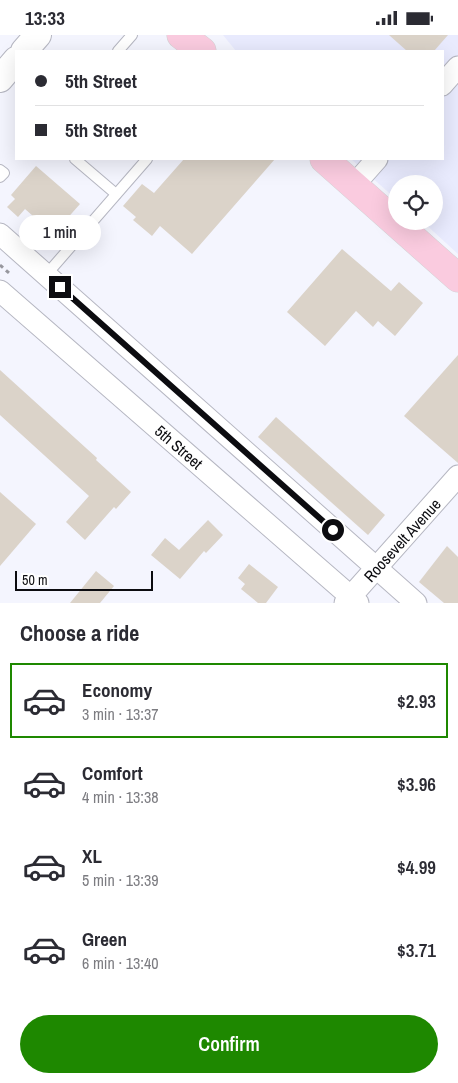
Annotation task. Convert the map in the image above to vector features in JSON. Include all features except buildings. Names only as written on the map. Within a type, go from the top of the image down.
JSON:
[{"type":"main road","points":[[181,35],[201,50]]},
{"type":"main road","points":[[198,35],[208,50]]},
{"type":"main road","points":[[325,160],[458,278]]},
{"type":"street","points":[[25,50],[38,35]]},
{"type":"street","points":[[444,83],[458,68]]},
{"type":"street","points":[[354,185],[376,160]]},
{"type":"street","points":[[0,234],[416,603]]},
{"type":"street","name":"5th Street","points":[[0,291],[352,601]]},
{"type":"street","name":"Roosevelt Avenue","points":[[352,601],[376,568],[458,476]]},
{"type":"lane","points":[[119,50],[132,35]]},
{"type":"lane","points":[[76,160],[116,194]]},
{"type":"lane","points":[[46,275],[146,160]]},
{"type":"lane","points":[[0,170],[4,173],[0,177]]},
{"type":"shaded area","points":[[223,35],[458,35],[458,254],[432,230],[443,230],[443,175],[388,175],[388,192],[352,160],[444,160],[444,50],[235,50]]},
{"type":"route","points":[[60,287],[333,530]]}]
